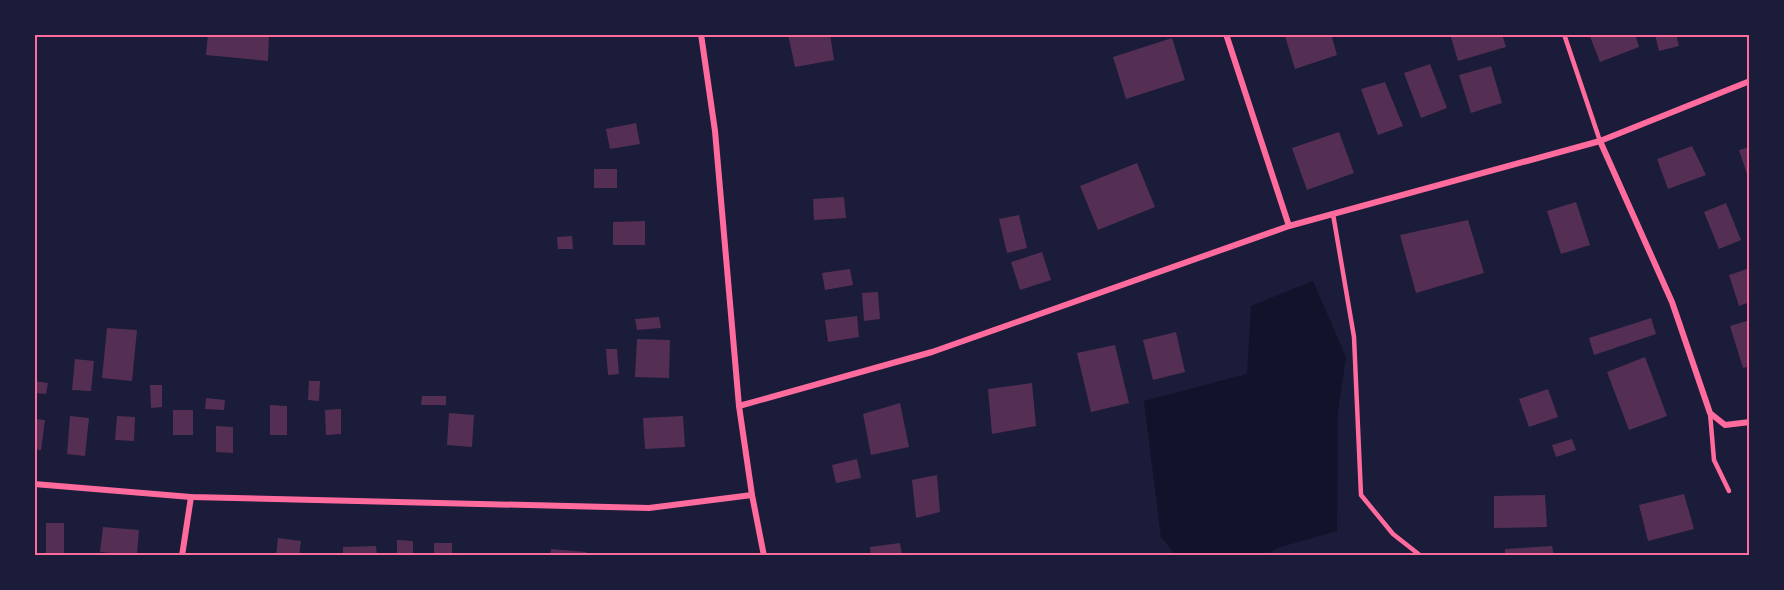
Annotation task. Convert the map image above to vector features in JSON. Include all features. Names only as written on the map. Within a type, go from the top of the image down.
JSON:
[{"type":"street","points":[[701,34],[715,131],[739,406],[752,495],[764,555]]},
{"type":"street","points":[[1226,34],[1289,226]]},
{"type":"street","points":[[739,406],[932,352],[1289,226],[1600,141],[1749,81]]},
{"type":"street","points":[[1600,141],[1672,302],[1710,413],[1725,425],[1749,422]]},
{"type":"street","points":[[34,484],[191,497],[649,508],[752,495]]},
{"type":"street","points":[[182,555],[191,497]]},
{"type":"lane","points":[[1564,34],[1600,141]]},
{"type":"lane","points":[[1333,214],[1354,337],[1361,495],[1393,534],[1421,555]]},
{"type":"lane","points":[[1710,413],[1714,460],[1728,491]]},
{"type":"shaded area","points":[[1313,281],[1346,357],[1338,411],[1337,531],[1277,548],[1267,555],[1176,555],[1161,537],[1144,401],[1247,374],[1251,306]]},
{"type":"building","points":[[208,34],[269,34],[268,61],[206,55]]},
{"type":"building","points":[[788,34],[830,34],[834,60],[795,67]]},
{"type":"building","points":[[1331,34],[1337,55],[1295,69],[1285,36]]},
{"type":"building","points":[[1450,34],[1502,34],[1506,47],[1458,61]]},
{"type":"building","points":[[1589,34],[1635,34],[1639,47],[1600,62]]},
{"type":"building","points":[[1655,34],[1676,34],[1679,46],[1659,51]]},
{"type":"building","points":[[1172,38],[1185,80],[1126,99],[1113,57]]},
{"type":"building","points":[[1430,64],[1447,108],[1421,118],[1404,73]]},
{"type":"building","points":[[1491,66],[1502,103],[1471,113],[1459,75]]},
{"type":"building","points":[[1385,82],[1403,126],[1378,135],[1361,89]]},
{"type":"building","points":[[636,123],[640,144],[610,149],[606,129]]},
{"type":"building","points":[[1339,132],[1354,173],[1307,190],[1292,148]]},
{"type":"building","points":[[1692,146],[1706,175],[1668,189],[1657,159]]},
{"type":"building","points":[[1750,147],[1750,176],[1748,177],[1739,150]]},
{"type":"building","points":[[1137,163],[1155,207],[1098,230],[1080,186]]},
{"type":"building","points":[[594,169],[617,169],[617,188],[594,188]]},
{"type":"building","points":[[844,197],[846,218],[814,220],[813,199]]},
{"type":"building","points":[[1576,202],[1590,245],[1561,254],[1547,211]]},
{"type":"building","points":[[1726,203],[1741,240],[1719,249],[1704,212]]},
{"type":"building","points":[[1019,215],[1027,248],[1007,253],[999,219]]},
{"type":"building","points":[[1468,220],[1484,273],[1416,293],[1400,235]]},
{"type":"building","points":[[645,221],[645,245],[613,245],[613,222]]},
{"type":"building","points":[[572,236],[573,249],[558,249],[557,237]]},
{"type":"building","points":[[1042,252],[1051,280],[1020,290],[1011,262]]},
{"type":"building","points":[[1750,268],[1750,302],[1739,306],[1729,275]]},
{"type":"building","points":[[850,269],[853,285],[825,290],[822,273]]},
{"type":"building","points":[[878,292],[880,319],[864,321],[862,293]]},
{"type":"building","points":[[857,316],[859,337],[828,342],[825,320]]},
{"type":"building","points":[[659,317],[661,328],[637,330],[635,319]]},
{"type":"building","points":[[1651,318],[1656,334],[1594,355],[1589,338]]},
{"type":"building","points":[[1750,320],[1750,366],[1743,368],[1730,326]]},
{"type":"building","points":[[107,328],[137,330],[132,381],[102,378]]},
{"type":"building","points":[[1176,332],[1185,372],[1153,380],[1143,340]]},
{"type":"building","points":[[637,339],[670,340],[669,378],[635,377]]},
{"type":"building","points":[[1115,345],[1129,403],[1091,412],[1077,353]]},
{"type":"building","points":[[606,349],[617,349],[619,374],[608,375]]},
{"type":"building","points":[[1645,357],[1667,416],[1629,430],[1607,372]]},
{"type":"building","points":[[75,359],[94,361],[91,391],[72,390]]},
{"type":"building","points":[[34,381],[48,383],[46,394],[34,393]]},
{"type":"building","points":[[309,381],[320,381],[319,401],[308,400]]},
{"type":"building","points":[[1032,383],[1036,426],[992,434],[988,389]]},
{"type":"building","points":[[150,385],[162,385],[162,407],[151,408]]},
{"type":"building","points":[[1548,389],[1558,417],[1529,427],[1519,399]]},
{"type":"building","points":[[422,396],[446,396],[446,405],[421,405]]},
{"type":"building","points":[[206,398],[225,400],[224,410],[205,409]]},
{"type":"building","points":[[900,403],[909,447],[871,455],[863,414]]},
{"type":"building","points":[[270,405],[287,406],[287,435],[270,435]]},
{"type":"building","points":[[341,409],[341,434],[326,435],[325,410]]},
{"type":"building","points":[[173,410],[193,410],[193,435],[173,435]]},
{"type":"building","points":[[449,413],[474,415],[472,447],[447,445]]},
{"type":"building","points":[[70,416],[89,418],[85,456],[67,454]]},
{"type":"building","points":[[117,416],[135,417],[134,441],[115,440]]},
{"type":"building","points":[[683,416],[685,447],[645,449],[643,418]]},
{"type":"building","points":[[34,419],[45,420],[41,450],[34,449]]},
{"type":"building","points":[[216,426],[233,427],[233,453],[216,452]]},
{"type":"building","points":[[1572,439],[1576,450],[1556,457],[1552,445]]},
{"type":"building","points":[[857,459],[861,478],[836,483],[832,465]]},
{"type":"building","points":[[937,475],[940,512],[916,518],[912,480]]},
{"type":"building","points":[[1684,494],[1694,529],[1648,541],[1639,505]]},
{"type":"building","points":[[1545,495],[1547,527],[1494,528],[1494,496]]},
{"type":"building","points":[[46,523],[64,523],[64,555],[46,556]]},
{"type":"building","points":[[103,527],[139,530],[137,555],[100,552]]},
{"type":"building","points":[[278,538],[301,541],[299,556],[276,556]]},
{"type":"building","points":[[397,540],[413,541],[413,556],[397,556]]},
{"type":"building","points":[[434,543],[452,543],[452,556],[434,556]]},
{"type":"building","points":[[900,543],[902,556],[871,556],[870,547]]},
{"type":"building","points":[[376,546],[377,556],[343,556],[343,547]]},
{"type":"building","points":[[1552,546],[1554,556],[1505,556],[1505,549]]},
{"type":"building","points":[[551,549],[586,552],[586,556],[550,556]]}]
